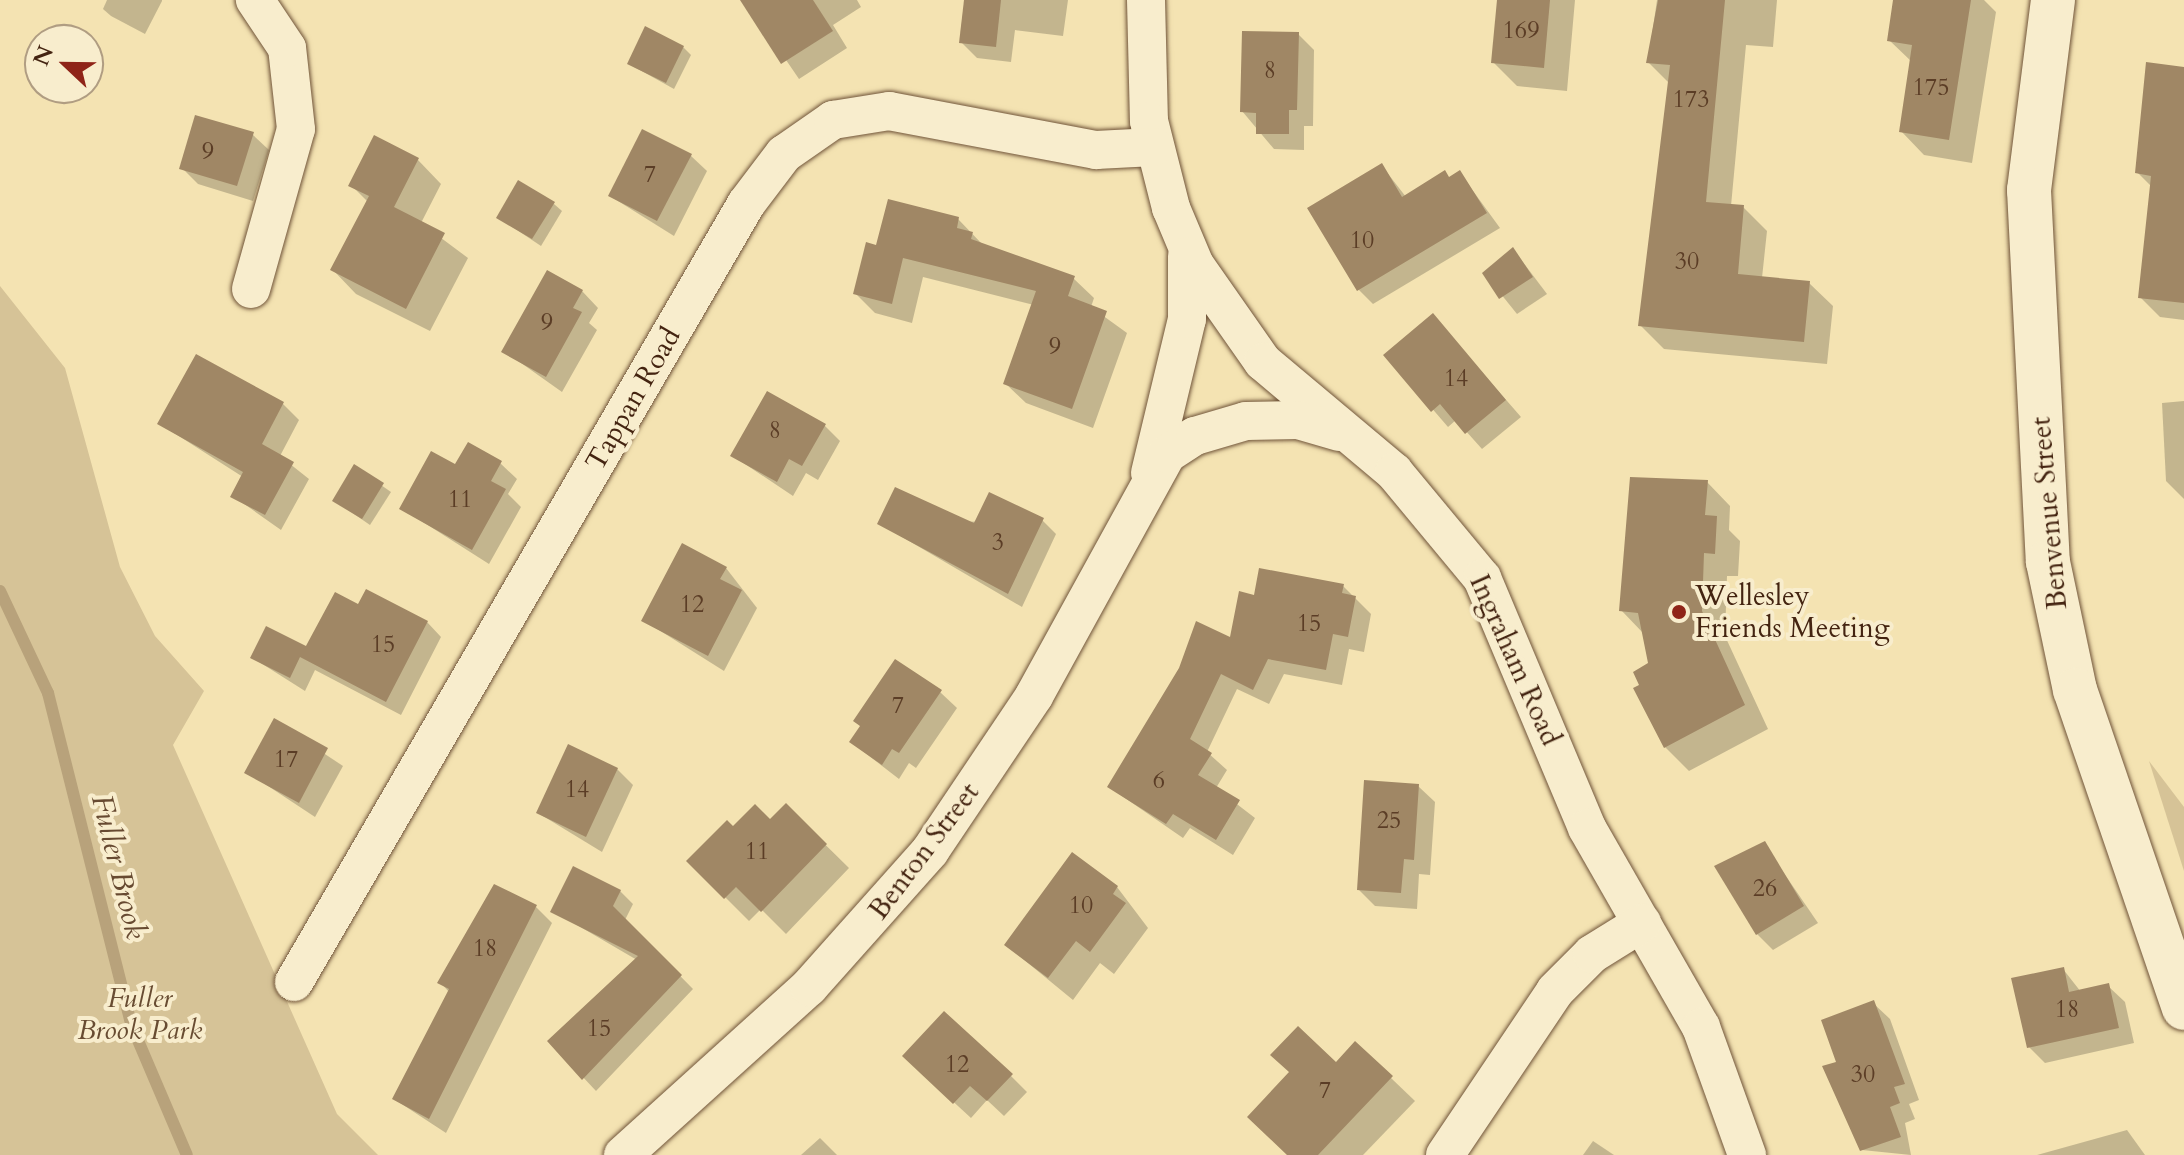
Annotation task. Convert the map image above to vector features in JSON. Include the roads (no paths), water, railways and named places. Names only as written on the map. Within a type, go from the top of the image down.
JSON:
[{"type":"street","points":[[251,289],[296,129],[287,48],[255,0]]},
{"type":"street","name":"Ingraham Road","points":[[1146,0],[1145,90],[1154,147],[1180,234],[1244,339],[1416,494],[1482,578],[1587,828],[1701,1027],[1747,1155]]},
{"type":"street","name":"Benvenue Street","points":[[2053,0],[2029,190],[2048,562],[2075,690],[2184,1008]]},
{"type":"street","name":"Tappan Road","points":[[294,982],[746,204],[784,154],[833,120],[889,111],[1096,150],[1154,147]]},
{"type":"street","name":"Benton Street","points":[[1146,484],[1187,319],[1191,290],[1180,234]]},
{"type":"street","name":"Benton Street","points":[[623,1155],[809,987],[930,851],[1034,696],[1146,484],[1167,454],[1220,427],[1273,418],[1348,435]]},
{"type":"street","points":[[1445,1155],[1555,991],[1592,954],[1642,923]]},
{"type":"waterway","name":"Fuller Brook","points":[[0,591],[48,693],[131,1024],[187,1155]]},
{"type":"place","name":"Wellesley Friends Meeting","points":[[1679,612]]},
{"type":"park label","name":"Fuller Brook Park","points":[[140,1014]]}]
